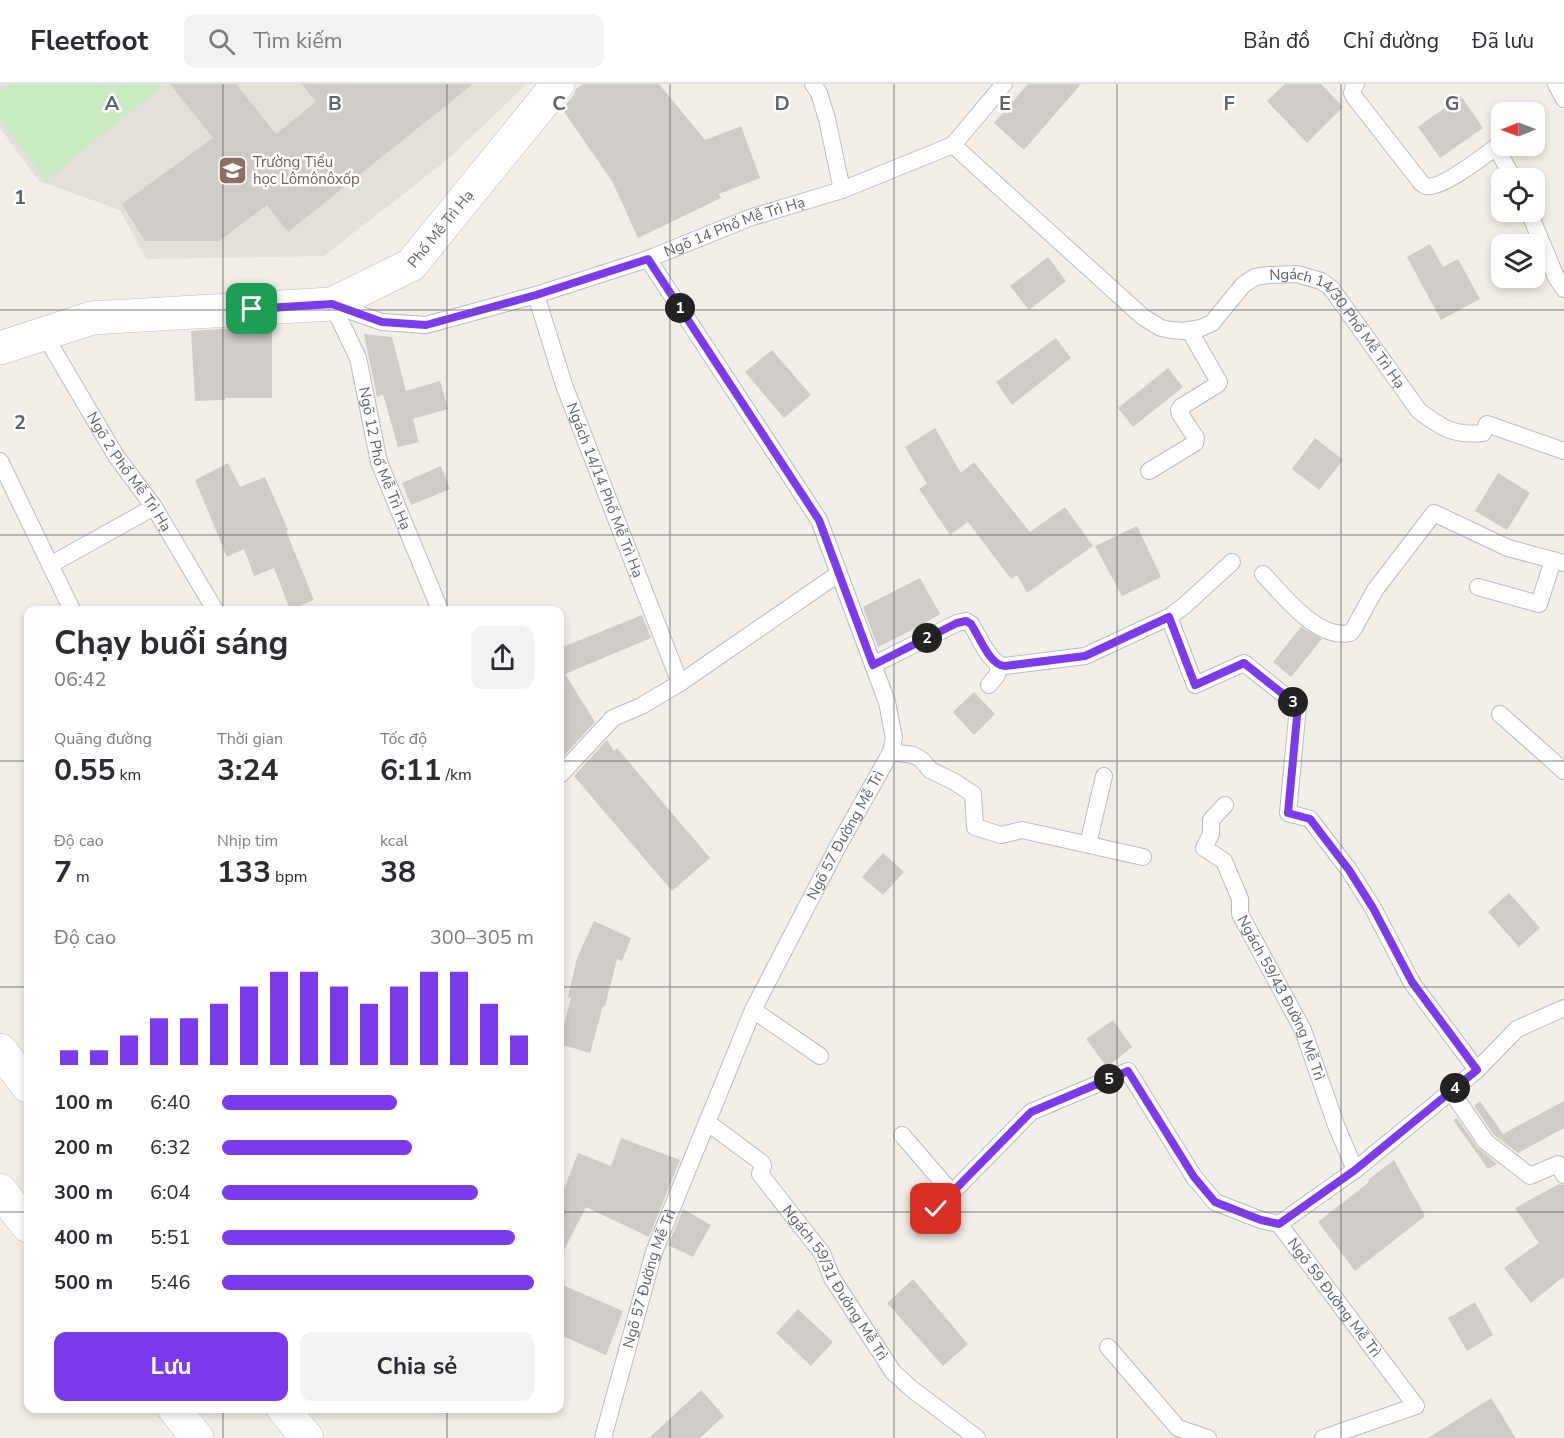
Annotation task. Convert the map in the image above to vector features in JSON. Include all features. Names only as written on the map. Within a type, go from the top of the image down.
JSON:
[{"type":"street","name":"Phố Mễ Trì Hạ","points":[[0,348],[92,318],[332,304],[411,265],[558,84]]},
{"type":"street","points":[[0,1050],[24,1081]]},
{"type":"street","points":[[2,1195],[24,1221]]},
{"type":"street","points":[[178,1413],[197,1438]]},
{"type":"street","points":[[287,1413],[307,1438]]},
{"type":"lane","name":"Ngõ 14 Phố Mễ Trì Hạ","points":[[332,304],[382,322],[426,325],[536,295],[648,259],[748,218],[842,190],[953,145],[1004,84]]},
{"type":"lane","points":[[1356,84],[1352,93],[1355,98],[1425,186],[1445,182],[1496,147],[1508,168]]},
{"type":"lane","points":[[1556,84],[1564,99]]},
{"type":"lane","points":[[812,85],[819,93],[827,119],[842,190]]},
{"type":"lane","name":"Ngách 14/30 Phố Mễ Trì Hạ","points":[[953,145],[1143,317],[1161,328],[1189,330],[1212,323],[1243,285],[1255,277],[1297,274],[1321,281],[1331,288],[1419,411],[1434,423],[1450,431],[1468,434],[1483,433],[1487,424],[1564,451]]},
{"type":"lane","points":[[1533,222],[1556,278],[1564,289]]},
{"type":"lane","name":"Ngõ 57 Đường Mễ Trì","points":[[603,1438],[654,1252],[753,1010],[832,857],[891,752],[894,738],[889,711],[819,520],[648,259]]},
{"type":"lane","name":"Ngách 14/14 Phố Mễ Trì Hạ","points":[[536,295],[564,385],[680,683]]},
{"type":"lane","name":"Ngõ 12 Phố Mễ Trì Hạ","points":[[332,304],[358,358],[379,462],[438,606]]},
{"type":"lane","points":[[1149,471],[1195,443],[1196,438],[1179,410],[1219,382],[1189,330]]},
{"type":"lane","name":"Ngõ 2 Phố Mễ Trì Hạ","points":[[44,333],[117,456],[154,507],[213,606]]},
{"type":"lane","points":[[0,461],[70,606]]},
{"type":"lane","points":[[50,565],[154,507]]},
{"type":"lane","points":[[1263,574],[1297,610],[1323,629],[1340,634],[1350,633],[1353,630],[1375,590],[1434,513],[1508,548],[1558,562],[1539,604],[1478,587]]},
{"type":"lane","points":[[873,665],[957,623],[966,621],[971,624],[993,661],[999,666],[1085,656],[1169,617],[1232,562]]},
{"type":"lane","points":[[564,770],[613,718],[641,706],[680,683],[838,574]]},
{"type":"lane","points":[[1169,617],[1195,685],[1244,663],[1298,706],[1288,813],[1310,819],[1349,870],[1373,908],[1412,982],[1477,1070]]},
{"type":"lane","points":[[990,685],[997,675],[999,666]]},
{"type":"lane","points":[[1500,714],[1564,771]]},
{"type":"lane","points":[[891,752],[914,755],[922,760],[930,770],[973,794],[975,826],[1001,835],[1022,830],[1143,857]]},
{"type":"lane","points":[[1088,844],[1104,776]]},
{"type":"lane","name":"Ngách 59/43 Đường Mễ Trì","points":[[1225,805],[1211,820],[1211,834],[1204,848],[1224,861],[1240,899],[1240,914],[1303,1030],[1336,1125],[1355,1170]]},
{"type":"lane","name":"Ngõ 59 Đường Mễ Trì","points":[[1323,1438],[1416,1406],[1279,1224],[1355,1170],[1477,1070],[1517,1029],[1564,1008]]},
{"type":"lane","points":[[753,1010],[820,1056]]},
{"type":"lane","points":[[936,1209],[1031,1112],[1128,1071],[1194,1177],[1215,1202],[1261,1220],[1279,1224]]},
{"type":"lane","points":[[1451,1091],[1486,1142],[1530,1176],[1558,1164],[1564,1175]]},
{"type":"lane","name":"Ngách 59/31 Đường Mễ Trì","points":[[707,1122],[762,1163],[759,1174],[822,1253],[832,1278],[893,1372],[977,1438]]},
{"type":"lane","points":[[902,1136],[952,1193]]},
{"type":"lane","points":[[1108,1347],[1175,1433],[1208,1438]]},
{"type":"shaded area","name":"Trường Tiểu học Lômônôxốp","points":[[0,84],[527,84],[447,160],[324,256],[146,259],[120,210],[39,181],[0,128]]},
{"type":"green space","points":[[9,84],[158,84],[161,87],[46,181],[0,120],[0,91]]},
{"type":"building","points":[[170,84],[236,84],[276,134],[316,102],[302,84],[473,84],[288,232],[267,205],[219,241],[145,241],[122,204],[213,138]]},
{"type":"building","points":[[583,84],[659,84],[705,140],[741,126],[760,178],[719,194],[721,198],[638,238],[612,181],[562,109],[576,89]]},
{"type":"building","points":[[1028,84],[1081,84],[1024,150],[994,123]]},
{"type":"building","points":[[1285,84],[1321,84],[1343,107],[1307,143],[1267,101]]},
{"type":"building","points":[[1461,96],[1483,128],[1440,158],[1418,127]]},
{"type":"building","points":[[1430,244],[1443,267],[1458,259],[1480,299],[1441,320],[1407,257]]},
{"type":"building","points":[[1048,257],[1066,281],[1029,310],[1010,286]]},
{"type":"building","points":[[272,326],[272,398],[225,398],[225,400],[195,401],[191,331]]},
{"type":"building","points":[[364,334],[392,337],[406,391],[440,381],[448,409],[413,419],[419,442],[398,447],[383,394],[377,397]]},
{"type":"building","points":[[1056,338],[1071,358],[1012,405],[996,382]]},
{"type":"building","points":[[772,350],[811,395],[784,418],[745,372]]},
{"type":"building","points":[[1168,368],[1183,387],[1133,427],[1118,408]]},
{"type":"building","points":[[935,428],[961,473],[974,462],[1030,532],[1065,507],[1093,546],[1027,593],[1017,575],[1011,579],[968,522],[950,535],[919,489],[927,484],[905,447]]},
{"type":"building","points":[[1315,438],[1343,460],[1319,490],[1292,469]]},
{"type":"building","points":[[228,463],[240,487],[265,477],[314,600],[300,606],[288,606],[274,568],[254,576],[244,549],[227,557],[195,480]]},
{"type":"building","points":[[441,466],[450,489],[411,505],[402,483]]},
{"type":"building","points":[[1498,473],[1530,493],[1507,530],[1475,511]]},
{"type":"building","points":[[1137,526],[1161,577],[1122,596],[1095,546]]},
{"type":"building","points":[[920,578],[940,614],[878,647],[863,607]]},
{"type":"building","points":[[642,615],[651,638],[565,674],[595,722],[564,756],[564,646]]},
{"type":"building","points":[[1301,627],[1322,639],[1291,677],[1273,662]]},
{"type":"building","points":[[974,692],[995,714],[974,735],[953,712]]},
{"type":"building","points":[[607,740],[614,751],[617,748],[710,858],[672,891],[574,776]]},
{"type":"building","points":[[883,853],[904,872],[883,895],[862,877]]},
{"type":"building","points":[[1509,893],[1540,928],[1519,947],[1488,912]]},
{"type":"building","points":[[594,921],[631,938],[622,961],[617,959],[590,1053],[564,1045],[564,1025],[571,998],[568,997],[577,958]]},
{"type":"building","points":[[1113,1020],[1132,1047],[1107,1067],[1086,1039]]},
{"type":"building","points":[[1480,1101],[1503,1134],[1564,1101],[1564,1128],[1518,1153],[1494,1135],[1474,1106]]},
{"type":"building","points":[[1457,1118],[1478,1148],[1497,1164],[1488,1169],[1453,1120]]},
{"type":"building","points":[[621,1138],[680,1160],[649,1237],[586,1207],[564,1250],[564,1189],[578,1153],[611,1166]]},
{"type":"building","points":[[1394,1160],[1425,1216],[1355,1271],[1318,1222]]},
{"type":"building","points":[[1559,1184],[1564,1185],[1564,1279],[1563,1277],[1531,1303],[1504,1268],[1539,1243],[1515,1208]]},
{"type":"building","points":[[683,1209],[711,1225],[693,1257],[668,1245]]},
{"type":"building","points":[[913,1279],[968,1344],[943,1366],[887,1303]]},
{"type":"building","points":[[564,1286],[623,1311],[606,1355],[564,1337]]},
{"type":"building","points":[[1475,1302],[1493,1335],[1467,1351],[1448,1318]]},
{"type":"building","points":[[798,1309],[833,1342],[811,1366],[776,1333]]},
{"type":"building","points":[[701,1390],[724,1416],[700,1438],[649,1438]]},
{"type":"building","points":[[1491,1398],[1516,1438],[1428,1438]]},
{"type":"place","name":"Trường Tiểu học Lômônôxốp","points":[[232,171]]},
{"type":"route","points":[[252,309],[332,304],[382,322],[426,325],[536,295],[648,259],[819,520],[873,665],[957,623],[966,621],[971,624],[993,661],[999,666],[1005,666],[1085,656],[1169,617],[1195,685],[1244,663],[1298,706],[1288,813],[1310,819],[1316,825],[1373,908],[1412,982],[1477,1070],[1355,1170],[1279,1224],[1261,1220],[1215,1202],[1194,1177],[1128,1071],[1031,1112],[936,1209]]}]
